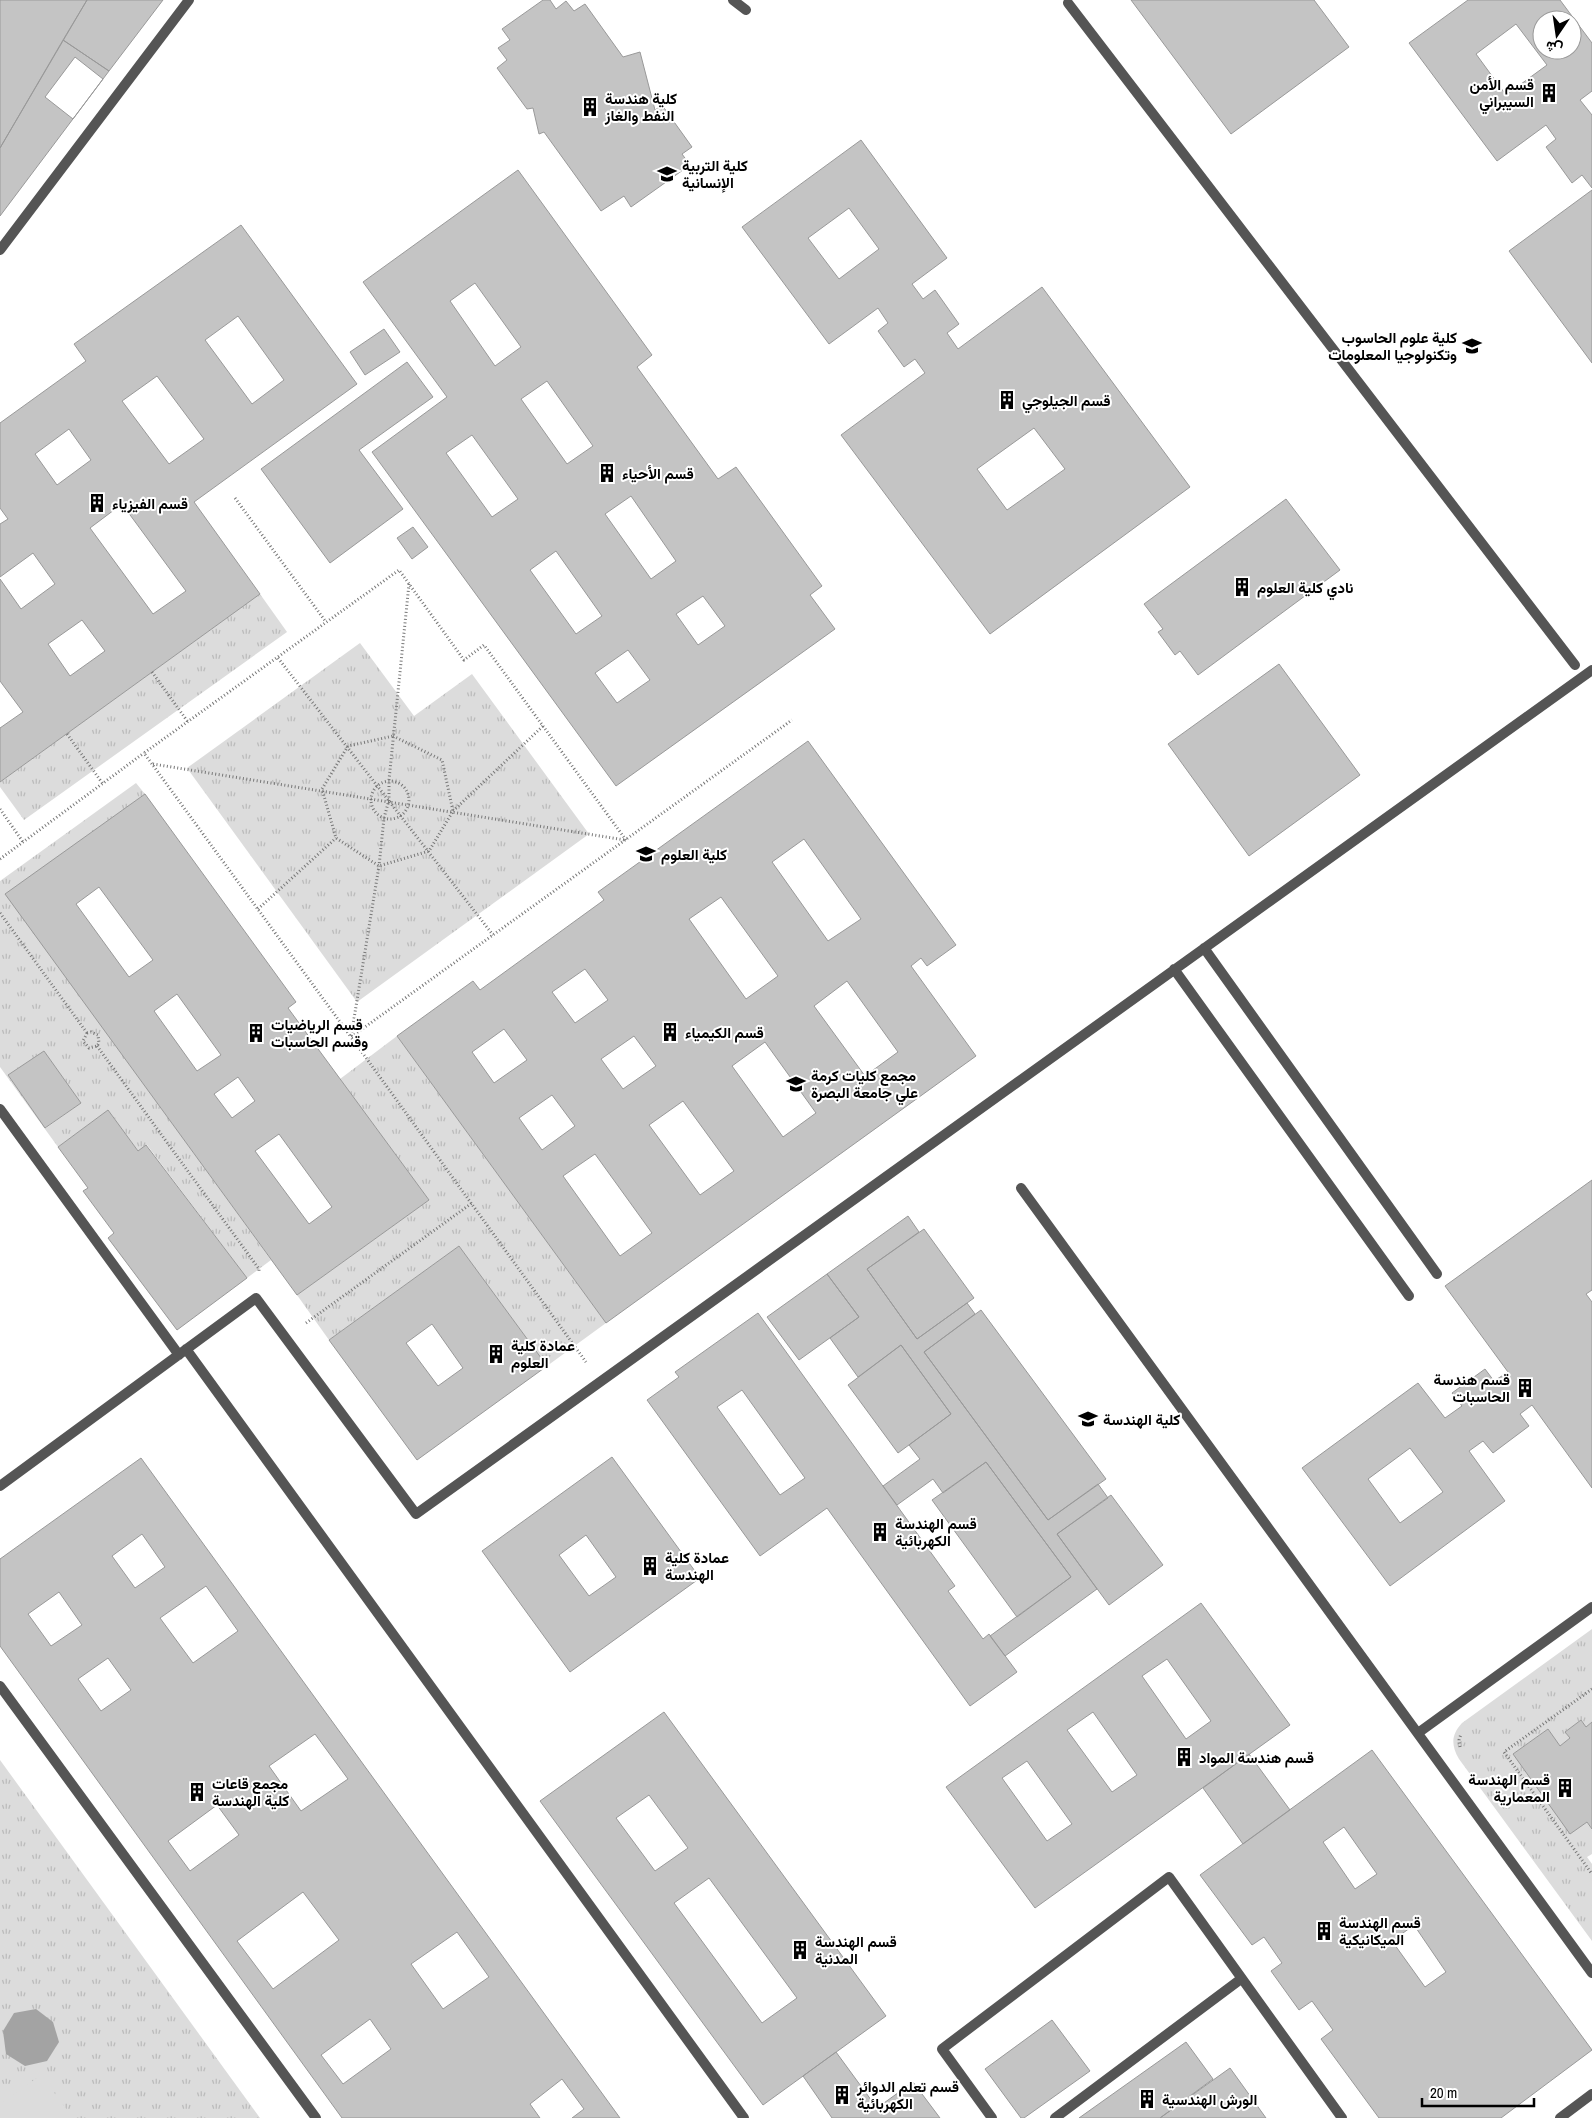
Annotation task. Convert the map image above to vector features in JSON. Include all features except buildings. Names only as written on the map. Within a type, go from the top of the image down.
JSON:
[{"type":"street","points":[[0,250],[189,0]]},
{"type":"street","points":[[733,0],[746,10]]},
{"type":"street","points":[[1068,4],[1575,665]]},
{"type":"street","points":[[0,1486],[256,1298],[416,1514],[1592,670]]},
{"type":"street","points":[[1204,948],[1438,1274]]},
{"type":"street","points":[[1174,970],[1409,1296]]},
{"type":"street","points":[[0,1109],[183,1352],[744,2118]]},
{"type":"street","points":[[1021,1188],[1592,1972]]},
{"type":"street","points":[[1418,1733],[1592,1607]]},
{"type":"street","points":[[0,1686],[316,2118]]},
{"type":"street","points":[[992,2118],[942,2050],[1169,1877],[1342,2118]]},
{"type":"street","points":[[1054,2118],[1241,1979]]},
{"type":"street","points":[[1560,2118],[1592,2094]]},
{"type":"path","points":[[235,498],[326,622]]},
{"type":"path","points":[[0,859],[399,570],[464,660],[484,645],[626,840]]},
{"type":"path","points":[[351,1037],[379,866],[384,818],[390,800],[389,780],[409,583]]},
{"type":"path","points":[[278,658],[390,800],[493,936]]},
{"type":"path","points":[[152,672],[188,722]]},
{"type":"path","points":[[351,1037],[792,720]]},
{"type":"path","points":[[453,811],[442,760],[393,736],[348,746],[322,789],[336,838],[379,866],[429,851],[453,811],[543,726]]},
{"type":"path","points":[[67,734],[103,784]]},
{"type":"path","points":[[144,753],[601,1382]]},
{"type":"path","points":[[152,763],[390,800],[626,840]]},
{"type":"path","points":[[389,780],[397,782],[404,787],[408,795],[409,804],[401,816],[393,819],[384,818],[376,814],[370,797],[372,790],[389,780]]},
{"type":"path","points":[[0,809],[24,842]]},
{"type":"path","points":[[258,909],[336,838]]},
{"type":"path","points":[[0,913],[87,1033]]},
{"type":"path","points":[[87,1033],[91,1032],[98,1035],[99,1043],[97,1046]]},
{"type":"path","points":[[87,1033],[83,1041],[85,1045],[89,1048],[97,1046]]},
{"type":"path","points":[[97,1046],[259,1269],[256,1298]]},
{"type":"path","points":[[285,1338],[472,1203]]},
{"type":"path","points":[[1592,1689],[1504,1752],[1592,1874]]},
{"type":"path","points":[[1463,1754],[1458,1740],[1460,1734],[1467,1728]]},
{"type":"green space","points":[[260,594],[287,632],[24,820],[0,787],[0,782]]},
{"type":"green space","points":[[360,643],[414,716],[472,674],[589,834],[357,1002],[187,768]]},
{"type":"green space","points":[[136,783],[145,794],[6,894],[271,1260],[247,1278],[147,1145],[138,1151],[108,1110],[58,1147],[0,1067],[0,881]],"holes":[[[44,1051],[81,1103],[46,1128],[8,1075]]]},
{"type":"green space","points":[[397,1036],[606,1323],[547,1366],[459,1246],[329,1340],[297,1295],[429,1200],[340,1079]]},
{"type":"green space","points":[[1592,1629],[1592,1722],[1586,1727],[1581,1720],[1565,1732],[1570,1738],[1560,1746],[1548,1729],[1513,1754],[1570,1833],[1587,1822],[1592,1829],[1592,1854],[1587,1857],[1592,1864],[1592,1941],[1459,1759],[1453,1740],[1462,1723]]},
{"type":"green space","points":[[0,1760],[260,2118],[0,2118]]},
{"type":"green space","points":[[41,2075],[73,2118],[0,2118],[0,2104]]},
{"type":"shaded area","points":[[36,2009],[53,2022],[59,2042],[47,2061],[25,2066],[6,2054],[3,2031],[14,2013]]},
{"type":"place","name":"قسم الأمن السيبراني","points":[[1549,93]]},
{"type":"place","name":"كلية هندسة النفط والغاز","points":[[590,107]]},
{"type":"place","name":"كلية التربية الإنسانية","points":[[667,174]]},
{"type":"place","name":"كلية علوم الحاسوب وتكنولوجيا المعلومات","points":[[1472,346]]},
{"type":"place","name":"قسم الجيلوجي","points":[[1007,400]]},
{"type":"place","name":"قسم الأحياء","points":[[607,473]]},
{"type":"place","name":"قسم الفيزياء","points":[[97,503]]},
{"type":"place","name":"نادي كلية العلوم","points":[[1242,587]]},
{"type":"place","name":"كلية العلوم","points":[[646,854]]},
{"type":"place","name":"قسم الكيمياء","points":[[670,1032]]},
{"type":"place","name":"قسم الرياضيات وقسم الحاسبات","points":[[256,1033]]},
{"type":"place","name":"مجمع كليات كرمة علي جامعة البصرة","points":[[796,1084]]},
{"type":"place","name":"عمادة كلية العلوم","points":[[496,1354]]},
{"type":"place","name":"قسم هندسة الحاسبات","points":[[1525,1388]]},
{"type":"place","name":"كلية الهندسة","points":[[1088,1419]]},
{"type":"place","name":"قسم الهندسة الكهربائية","points":[[880,1532]]},
{"type":"place","name":"عمادة كلية الهندسة","points":[[650,1566]]},
{"type":"place","name":"قسم هندسة المواد","points":[[1184,1757]]},
{"type":"place","name":"قسم الهندسة المعمارية","points":[[1565,1788]]},
{"type":"place","name":"مجمع قاعات كلية الهندسة","points":[[197,1792]]},
{"type":"place","name":"قسم الهندسة الميكانيكية","points":[[1324,1931]]},
{"type":"place","name":"قسم الهندسة المدنية","points":[[800,1950]]},
{"type":"place","name":"قسم تعلم الدوائر الكهربائية","points":[[842,2095]]},
{"type":"place","name":"الورش الهندسية","points":[[1147,2099]]}]
